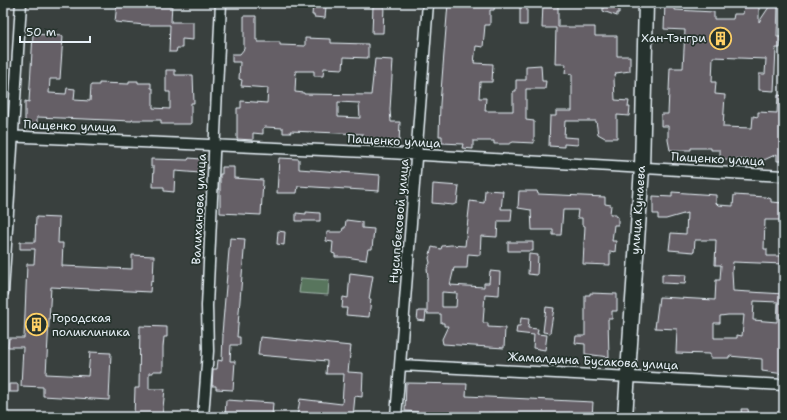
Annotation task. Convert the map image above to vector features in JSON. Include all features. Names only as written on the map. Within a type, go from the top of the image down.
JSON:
[{"type":"main road","name":"улица Кунаева","points":[[625,417],[642,168],[646,3]]},
{"type":"street","points":[[3,292],[8,136],[21,3]]},
{"type":"street","name":"Валиханова улица","points":[[202,417],[208,350],[207,306],[216,144],[221,3]]},
{"type":"street","name":"Нусипбековой улица","points":[[396,417],[428,3]]},
{"type":"street","name":"Пащенко улица","points":[[8,136],[216,144],[784,176]]},
{"type":"street","name":"Жамалдина Бусакова улица","points":[[400,365],[784,385]]},
{"type":"green space","points":[[301,278],[329,280],[328,295],[299,293]]},
{"type":"building","points":[[117,3],[172,3],[171,22],[193,22],[193,40],[182,39],[182,48],[177,48],[176,52],[169,52],[170,25],[145,25],[115,22]]},
{"type":"building","points":[[313,3],[320,3],[320,6],[326,6],[325,18],[314,17],[314,15],[312,15]]},
{"type":"building","points":[[448,3],[495,3],[494,10],[490,10],[490,25],[485,25],[483,47],[476,46],[474,63],[493,64],[492,82],[480,82],[479,98],[486,98],[485,111],[513,111],[513,91],[516,91],[516,80],[526,80],[526,66],[541,65],[542,81],[546,81],[545,89],[526,89],[526,120],[534,121],[534,143],[513,142],[509,144],[494,144],[494,141],[473,141],[473,149],[462,148],[463,144],[442,143],[442,136],[439,136],[440,104]]},
{"type":"building","points":[[543,3],[558,3],[558,27],[595,27],[595,36],[617,36],[617,56],[630,56],[630,71],[616,73],[614,79],[615,100],[629,101],[628,107],[630,107],[629,116],[617,115],[617,138],[605,138],[598,134],[596,121],[565,121],[564,137],[578,138],[578,145],[564,144],[564,147],[549,146],[550,116],[556,116],[556,111],[572,111],[572,74],[565,73],[566,64],[555,64],[556,28],[542,28]]},
{"type":"building","points":[[603,3],[619,3],[619,13],[617,13],[617,16],[603,11]]},
{"type":"building","points":[[665,3],[675,3],[675,10],[714,12],[714,19],[733,19],[734,14],[743,14],[744,5],[746,3],[759,3],[759,22],[771,4],[778,3],[777,37],[781,37],[780,48],[776,48],[774,91],[759,90],[759,74],[765,74],[766,59],[713,57],[712,82],[716,82],[715,94],[725,95],[723,127],[752,128],[753,116],[758,117],[758,112],[777,113],[778,95],[784,96],[784,161],[777,161],[777,154],[764,160],[720,159],[720,150],[711,150],[711,148],[670,150],[668,126],[661,126],[661,114],[668,114],[670,68],[683,68],[685,30],[664,29]]},
{"type":"building","points":[[520,5],[527,5],[527,25],[520,25]]},
{"type":"building","points":[[373,6],[384,6],[383,33],[372,33]]},
{"type":"building","points":[[244,16],[256,16],[256,40],[258,40],[258,42],[280,42],[280,45],[305,46],[305,38],[331,39],[331,43],[368,44],[368,58],[344,57],[343,69],[324,68],[323,76],[314,76],[314,71],[296,71],[295,92],[304,94],[371,95],[375,59],[393,60],[390,110],[391,122],[400,122],[399,144],[371,143],[371,141],[363,140],[363,134],[290,131],[291,133],[283,133],[283,128],[265,127],[263,128],[263,134],[253,133],[253,140],[237,139],[237,108],[241,108],[241,101],[267,103],[268,88],[241,86],[242,80],[239,79],[240,62],[232,62],[232,54],[240,54],[244,49]],"holes":[[[338,102],[359,103],[360,118],[338,117]]]},
{"type":"building","points":[[33,34],[63,36],[60,79],[50,79],[49,93],[66,94],[67,88],[75,89],[74,100],[90,101],[91,85],[99,85],[99,83],[129,84],[129,81],[138,81],[138,83],[151,83],[151,88],[153,88],[153,108],[170,109],[170,92],[166,92],[166,70],[175,70],[175,75],[193,75],[194,103],[191,103],[191,124],[161,124],[161,120],[132,121],[37,117],[37,124],[25,124],[25,101],[29,102]]},
{"type":"building","points":[[189,158],[201,159],[200,173],[175,171],[174,192],[164,191],[164,187],[153,187],[154,167],[151,167],[151,159],[188,160]]},
{"type":"building","points":[[279,158],[299,159],[299,169],[380,175],[379,191],[298,186],[297,193],[277,193]]},
{"type":"building","points":[[222,167],[234,167],[234,178],[263,180],[261,215],[220,213],[220,174],[222,174]]},
{"type":"building","points":[[433,184],[459,186],[457,203],[453,205],[432,203]]},
{"type":"building","points":[[485,190],[503,191],[501,209],[512,209],[511,221],[498,221],[497,237],[481,236],[480,255],[468,254],[467,268],[454,268],[450,285],[484,287],[484,283],[489,283],[490,271],[500,272],[499,295],[485,294],[483,323],[488,323],[488,327],[505,328],[504,348],[443,344],[442,339],[448,326],[444,326],[444,323],[441,323],[441,314],[427,314],[427,268],[430,263],[429,258],[432,247],[441,249],[442,246],[465,246],[470,201],[484,203]],"holes":[[[442,292],[457,293],[456,307],[442,307]]]},
{"type":"building","points":[[519,191],[537,191],[538,194],[605,197],[605,204],[611,205],[610,214],[616,214],[618,217],[618,225],[614,225],[612,241],[616,241],[615,252],[610,251],[610,265],[583,264],[585,226],[582,225],[582,218],[577,218],[578,210],[563,210],[561,235],[553,235],[553,230],[532,230],[531,210],[518,208]]},
{"type":"building","points":[[672,192],[716,195],[716,203],[718,205],[733,206],[734,195],[766,197],[771,199],[771,202],[784,203],[784,220],[765,220],[764,249],[767,249],[767,256],[784,256],[784,264],[733,262],[732,271],[733,291],[784,294],[784,374],[762,371],[762,359],[729,356],[729,358],[710,358],[710,354],[676,353],[677,329],[655,328],[659,297],[715,300],[716,280],[720,280],[721,265],[715,265],[716,240],[695,240],[694,252],[669,250],[671,233],[686,234],[687,213],[666,219],[658,219],[658,214],[653,214],[653,196],[672,197]],"holes":[[[754,301],[778,302],[777,322],[753,320]],[[744,315],[742,336],[737,335],[737,338],[714,338],[714,323],[720,323],[720,316]]]},
{"type":"building","points":[[306,212],[320,213],[320,221],[296,221],[296,213],[306,214]]},
{"type":"building","points":[[36,217],[59,218],[58,243],[63,243],[62,266],[132,269],[132,255],[154,256],[153,281],[151,280],[150,292],[51,287],[46,374],[88,376],[90,352],[111,353],[109,400],[43,396],[43,387],[21,386],[23,347],[8,347],[9,338],[24,338],[27,264],[34,264],[35,249],[20,249],[20,242],[35,242]]},
{"type":"building","points":[[346,220],[362,222],[362,228],[374,229],[372,249],[368,249],[366,260],[335,257],[335,254],[332,253],[333,242],[326,241],[327,232],[342,232],[343,228],[345,228]]},
{"type":"building","points":[[278,231],[285,232],[284,245],[277,244]]},
{"type":"building","points":[[230,238],[245,239],[237,337],[240,337],[240,345],[231,345],[230,361],[235,361],[233,390],[216,389],[216,386],[212,386],[213,369],[217,369],[218,360],[222,361],[222,334]]},
{"type":"building","points":[[508,242],[533,242],[533,251],[508,251]]},
{"type":"building","points":[[529,254],[538,255],[537,275],[528,274]]},
{"type":"building","points":[[350,273],[373,276],[369,299],[371,299],[369,317],[346,315],[347,308],[342,308],[343,297],[348,298]]},
{"type":"building","points":[[662,274],[686,275],[685,284],[662,283]]},
{"type":"building","points":[[590,293],[617,294],[617,311],[612,311],[612,319],[608,319],[609,357],[585,354],[585,344],[575,343],[576,336],[585,336],[585,295],[590,295]]},
{"type":"building","points":[[546,307],[554,308],[550,333],[543,332]]},
{"type":"building","points":[[418,311],[426,311],[425,321],[417,320]]},
{"type":"building","points":[[521,318],[529,319],[528,328],[538,329],[537,334],[547,335],[545,350],[533,348],[534,335],[516,333],[517,326],[520,326]]},
{"type":"building","points":[[140,326],[167,327],[167,337],[164,337],[163,347],[163,371],[153,371],[153,373],[149,373],[149,389],[165,389],[162,417],[134,417],[135,388],[139,388]]},
{"type":"building","points":[[260,337],[351,346],[348,372],[363,373],[362,397],[355,396],[353,417],[297,417],[300,399],[342,404],[344,374],[326,374],[327,361],[258,355]]},
{"type":"building","points":[[406,383],[467,384],[466,396],[593,402],[592,417],[511,417],[511,413],[495,413],[495,417],[464,417],[464,413],[418,414],[418,412],[405,411]]},
{"type":"building","points":[[9,384],[18,384],[18,392],[9,392]]},
{"type":"building","points":[[226,400],[273,403],[272,417],[225,417]]},
{"type":"building","points":[[741,409],[748,409],[749,417],[742,417]]},
{"type":"place","name":"Хан-Тэнгри","points":[[721,38]]},
{"type":"place","name":"Городская поликлиника","points":[[37,325]]}]
